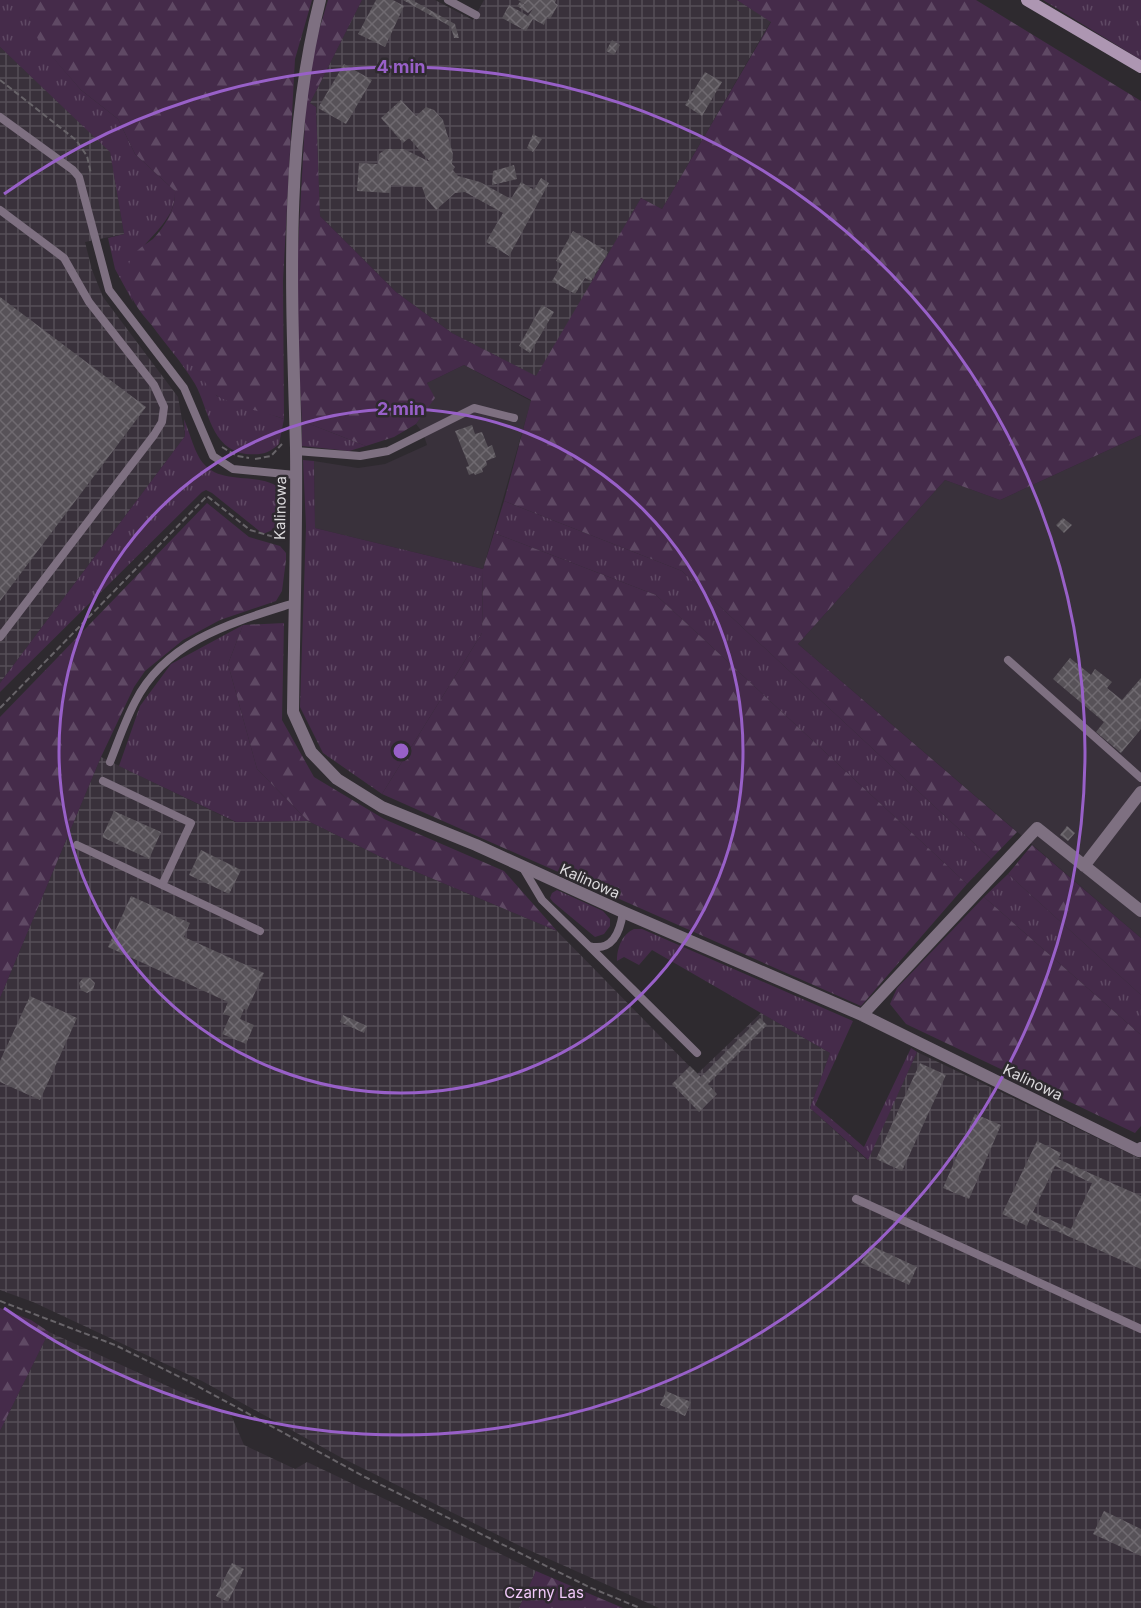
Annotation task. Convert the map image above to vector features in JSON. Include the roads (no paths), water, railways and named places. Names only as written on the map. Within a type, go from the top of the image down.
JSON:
[{"type":"street","name":"Kalinowa","points":[[320,0],[304,71],[291,302],[296,451],[293,712],[311,752],[337,779],[382,807],[862,1014],[1139,1151],[1141,1148]]},
{"type":"street","points":[[1027,0],[1141,67]]},
{"type":"street","points":[[1084,866],[1141,792]]},
{"type":"street","points":[[862,1014],[1037,828],[1141,911]]},
{"type":"lane","points":[[448,0],[476,15]]},
{"type":"lane","points":[[0,117],[79,177],[104,280],[184,388],[213,456],[233,469],[295,475]]},
{"type":"lane","points":[[0,210],[64,258],[88,302],[154,385],[164,407],[162,422],[154,435],[0,637]]},
{"type":"lane","points":[[296,451],[360,456],[388,451],[474,408],[514,418]]},
{"type":"lane","points":[[110,762],[135,700],[167,659],[218,627],[294,603]]},
{"type":"lane","points":[[1008,660],[1141,778]]},
{"type":"lane","points":[[102,781],[191,823],[162,885]]},
{"type":"lane","points":[[77,845],[260,932]]},
{"type":"lane","points":[[522,867],[542,900],[697,1053]]},
{"type":"lane","points":[[588,946],[597,948],[609,946],[615,940],[623,912]]},
{"type":"lane","points":[[856,1199],[1141,1329]]},
{"type":"park label","name":"Czarny Las","points":[[544,1592]]}]
